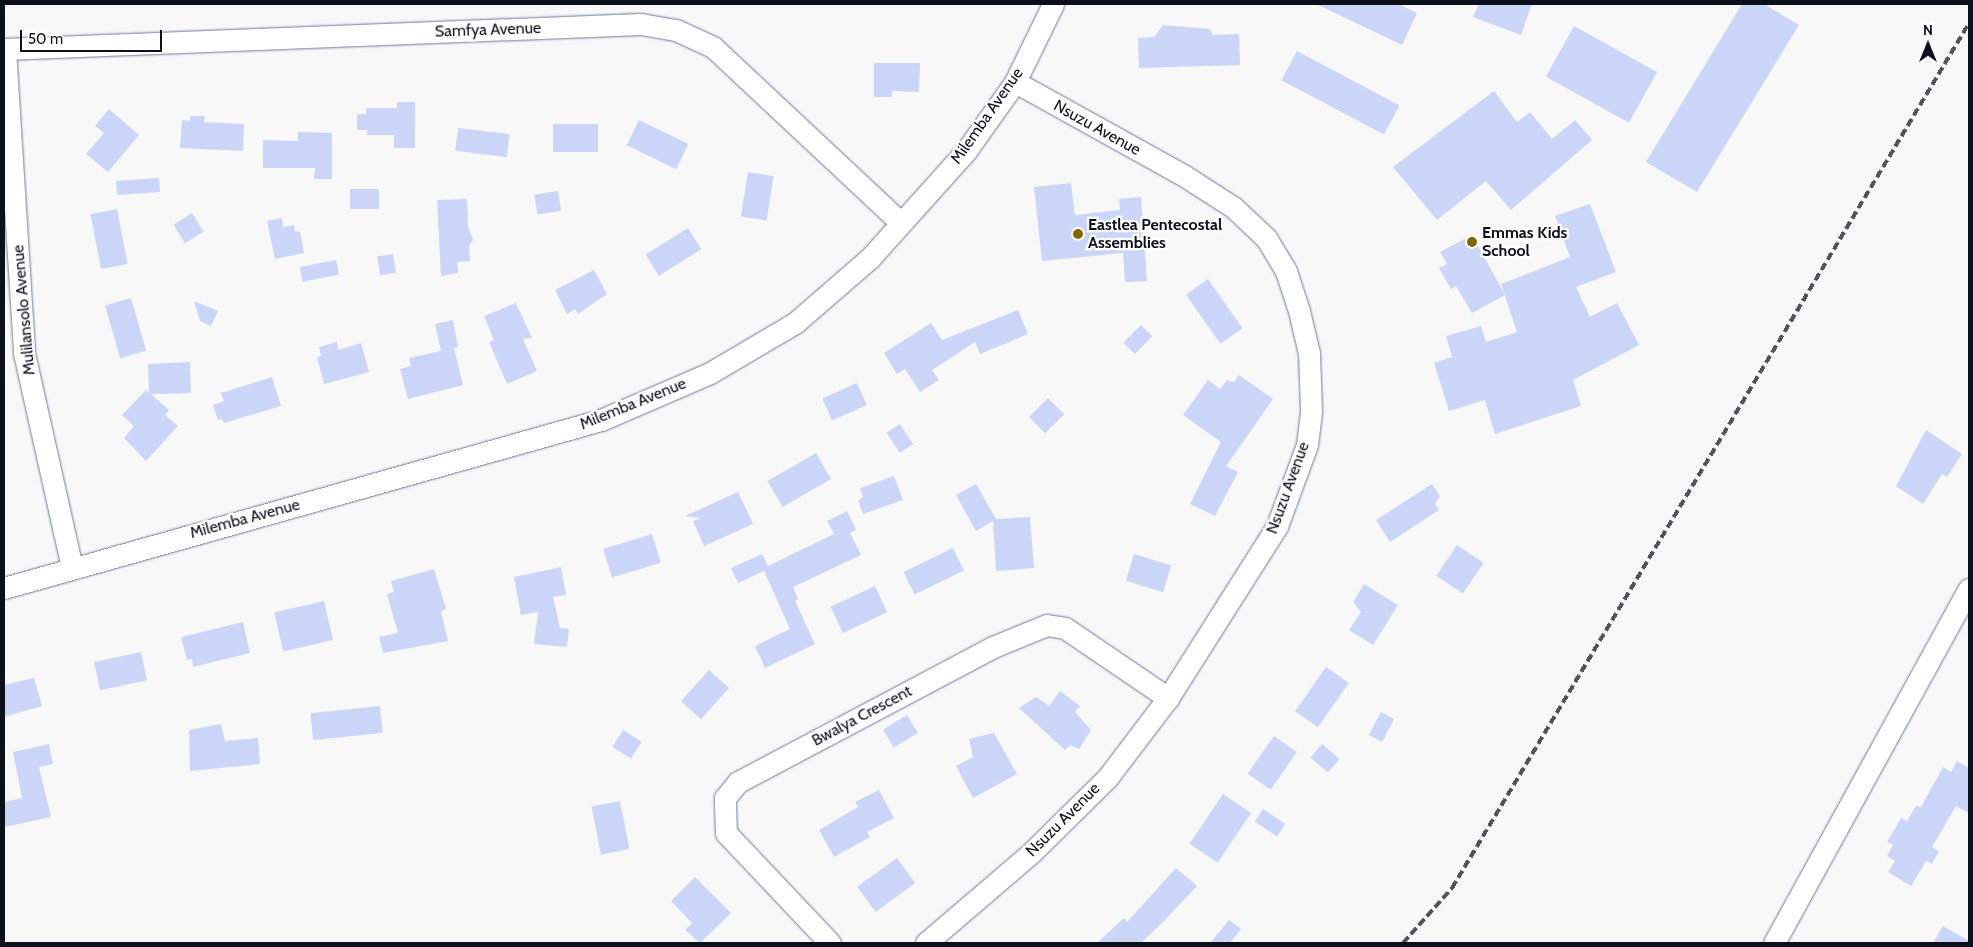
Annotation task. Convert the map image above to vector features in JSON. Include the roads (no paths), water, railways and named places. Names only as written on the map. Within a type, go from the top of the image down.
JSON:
[{"type":"street","name":"Milemba Avenue","points":[[4,588],[72,567],[601,420],[710,373],[795,323],[870,258],[900,222],[966,151],[1015,82],[1053,4]]},
{"type":"street","name":"Samfya Avenue","points":[[4,49],[641,24],[676,30],[713,47],[900,222]]},
{"type":"street","name":"Mulilansolo Avenue","points":[[4,49],[24,353],[72,567]]},
{"type":"street","name":"Nsuzu Avenue","points":[[926,943],[1031,852],[1108,776],[1168,698],[1277,526],[1306,445],[1311,410],[1309,353],[1300,311],[1286,271],[1266,238],[1233,207],[1183,175],[1015,82]]},
{"type":"street","points":[[1774,943],[1969,589]]},
{"type":"street","name":"Bwalya Crescent","points":[[830,943],[726,833],[725,798],[738,782],[993,647],[1047,625],[1065,628],[1168,698]]},
{"type":"railway","points":[[1403,943],[1452,888],[1969,23]]},
{"type":"place","name":"Eastlea Pentecostal Assemblies","points":[[1078,234]]},
{"type":"place","name":"Emmas Kids School","points":[[1472,242]]}]
